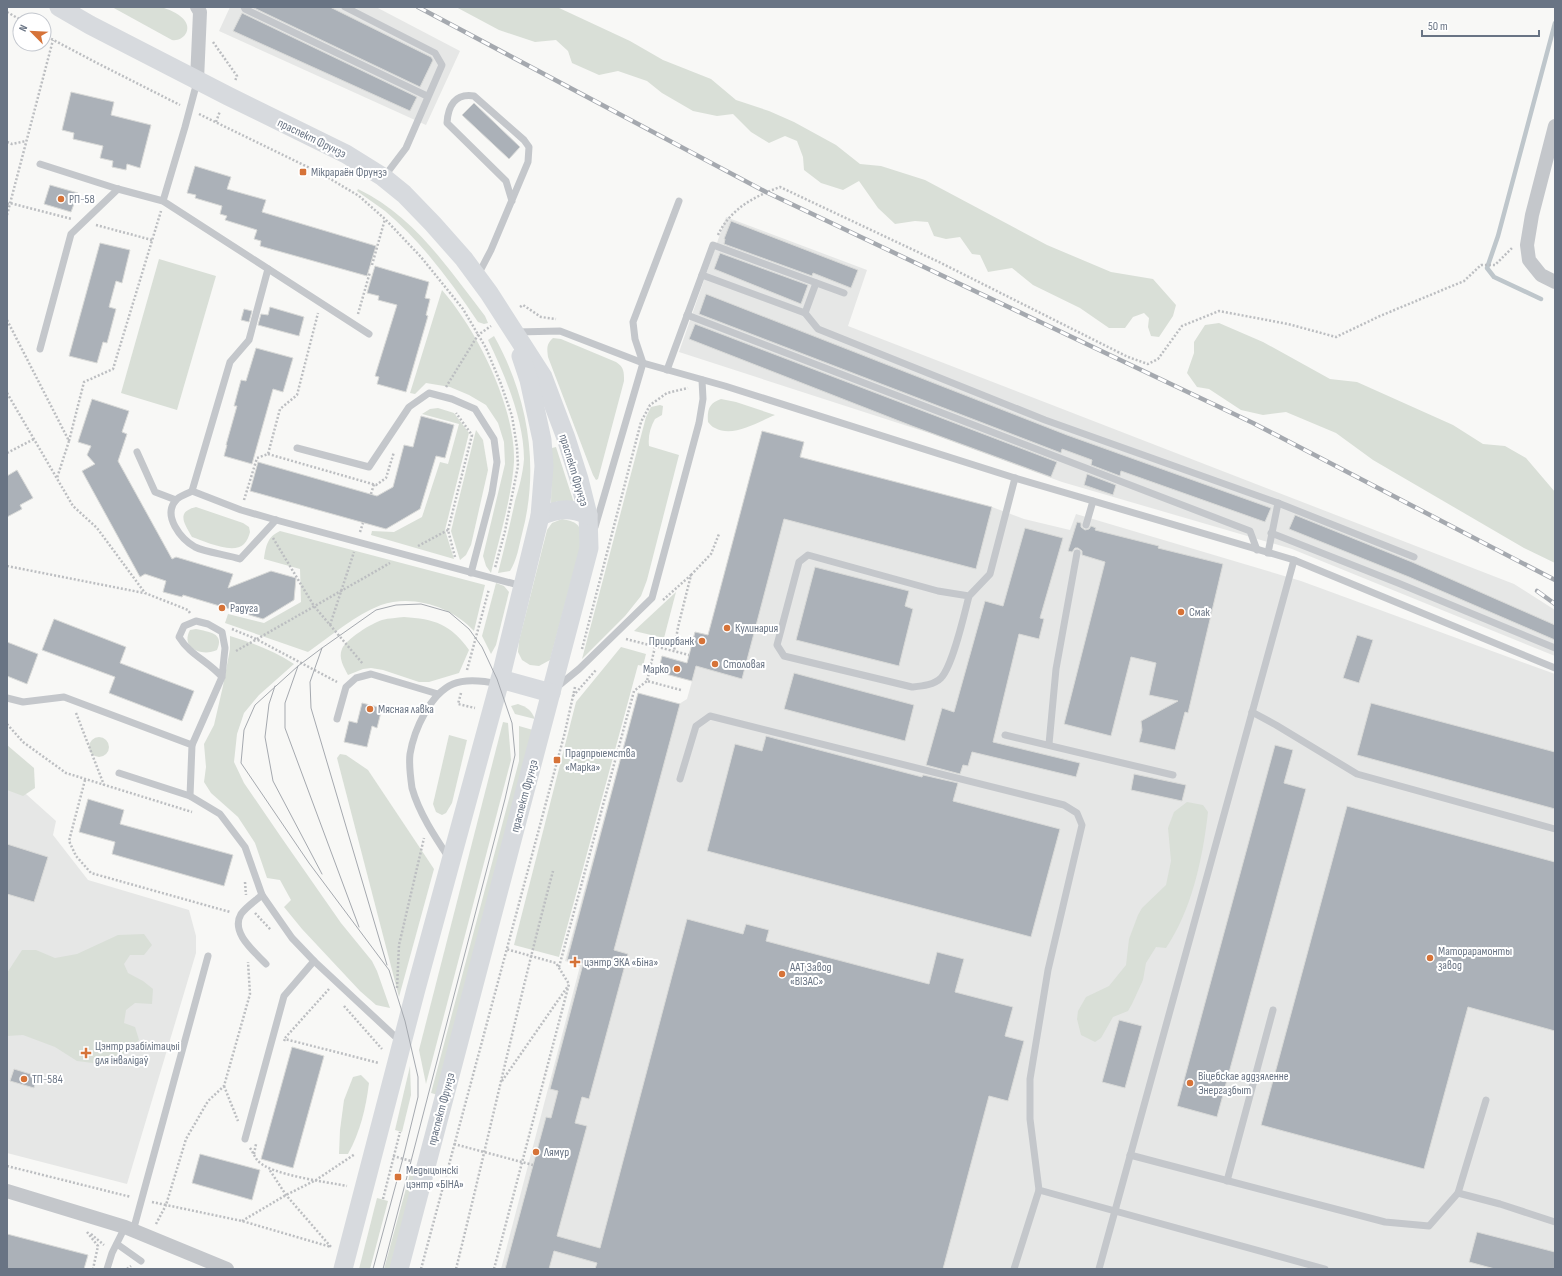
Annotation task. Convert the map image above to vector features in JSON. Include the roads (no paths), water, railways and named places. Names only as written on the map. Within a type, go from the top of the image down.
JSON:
[{"type":"main road","name":"праспект Фрунзэ","points":[[59,7],[90,25],[197,80],[346,154],[383,177],[404,194],[433,224],[477,277],[489,293],[543,377],[566,438],[579,479],[588,515],[589,548],[399,1269]]},
{"type":"main road","name":"праспект Фрунзэ","points":[[344,1269],[402,1043],[500,681],[540,516],[544,466],[542,440],[528,380],[513,332]]},
{"type":"main road","points":[[540,516],[558,510],[574,510],[588,515]]},
{"type":"main road","points":[[500,681],[551,693]]},
{"type":"street","points":[[197,80],[200,12],[198,7]]},
{"type":"street","points":[[1555,126],[1532,215],[1527,245],[1529,260],[1542,275],[1555,282]]},
{"type":"street","points":[[7,1191],[129,1229],[227,1269]]},
{"type":"lane","points":[[244,7],[245,9],[427,96]]},
{"type":"lane","points":[[345,7],[434,53],[442,65],[427,96],[422,112],[406,148],[383,177]]},
{"type":"lane","points":[[163,201],[186,127],[197,80]]},
{"type":"lane","points":[[477,277],[491,250],[512,201],[528,162],[528,147],[524,140],[474,96],[466,94],[456,99],[448,111],[447,123],[506,181],[512,201]]},
{"type":"lane","points":[[40,164],[118,189],[163,201],[369,334]]},
{"type":"lane","points":[[40,349],[71,234],[118,189]]},
{"type":"lane","points":[[589,548],[643,362],[634,339],[633,322],[679,201]]},
{"type":"lane","points":[[667,370],[713,245],[844,293]]},
{"type":"lane","points":[[268,270],[249,340],[230,362],[192,491],[176,500],[171,510],[172,522],[182,537],[196,547],[240,558],[276,520]]},
{"type":"lane","points":[[702,275],[805,313],[818,329],[1030,415],[1278,503],[1414,557]]},
{"type":"lane","points":[[805,313],[816,283]]},
{"type":"lane","points":[[687,315],[1250,532],[1257,550]]},
{"type":"lane","points":[[513,332],[560,331],[667,370],[1015,478],[1294,560],[1555,668]]},
{"type":"lane","points":[[551,693],[579,669],[652,598],[699,423],[703,399],[702,380]]},
{"type":"lane","points":[[297,448],[369,467],[409,407],[429,393],[475,409],[494,439],[497,462],[492,493],[471,573]]},
{"type":"lane","points":[[137,452],[155,492],[176,500]]},
{"type":"lane","points":[[969,596],[938,591],[808,555],[799,562],[777,645],[784,656],[912,687],[927,685],[941,678],[949,665],[969,596],[990,574],[1015,478]]},
{"type":"lane","points":[[192,491],[241,510],[357,543],[523,586]]},
{"type":"lane","points":[[1086,524],[1093,501]]},
{"type":"lane","points":[[1268,553],[1278,503]]},
{"type":"lane","points":[[1271,533],[1555,648]]},
{"type":"lane","points":[[1050,744],[1056,669],[1077,553]]},
{"type":"lane","points":[[1099,1269],[1294,560]]},
{"type":"lane","points":[[190,796],[192,745],[222,677],[225,648],[222,632],[208,624],[196,621],[184,626],[179,637],[185,647],[214,667],[222,677]]},
{"type":"lane","points":[[337,719],[346,687],[356,678],[371,674],[438,694]]},
{"type":"lane","points":[[452,862],[427,824],[412,788],[410,755],[420,721],[438,694],[453,684],[464,681],[500,681]]},
{"type":"lane","points":[[7,698],[23,702],[64,697],[192,745]]},
{"type":"lane","points":[[1252,712],[1357,774],[1555,829]]},
{"type":"lane","points":[[680,779],[696,726],[710,716],[1064,805],[1077,813],[1082,825],[1048,970],[1030,1079],[1030,1119],[1038,1190],[1014,1269]]},
{"type":"lane","points":[[1005,735],[1050,744],[1173,775]]},
{"type":"lane","points":[[119,774],[190,796],[220,814],[246,847],[262,895],[292,938],[314,961],[402,1043]]},
{"type":"lane","points":[[262,895],[248,906],[240,915],[238,930],[247,944],[266,964]]},
{"type":"lane","points":[[107,1269],[112,1253],[129,1229],[208,956]]},
{"type":"lane","points":[[245,1139],[284,996],[314,961]]},
{"type":"lane","points":[[1227,1181],[1273,1010]]},
{"type":"lane","points":[[1130,1155],[1385,1222],[1429,1226],[1458,1193],[1486,1100]]},
{"type":"lane","points":[[1038,1190],[1324,1269]]},
{"type":"lane","points":[[1458,1193],[1500,1204],[1555,1222]]},
{"type":"lane","points":[[117,1244],[139,1259]]},
{"type":"waterway","points":[[1541,299],[1494,277],[1487,268],[1498,236],[1555,23]]},
{"type":"tram line","points":[[373,1269],[418,1097],[418,1077],[405,1021],[389,970],[309,863],[241,763],[244,730],[255,705],[298,666],[376,610],[396,605],[421,604],[449,612],[469,629],[482,647],[497,679],[512,723],[515,755],[505,799],[383,1269]]},
{"type":"tram line","points":[[322,648],[310,682],[311,708],[387,965]]},
{"type":"tram line","points":[[298,666],[285,703],[285,728],[359,927]]},
{"type":"tram line","points":[[275,686],[269,704],[265,737],[273,781],[322,874]]},
{"type":"railway","points":[[418,7],[766,192],[1253,423],[1555,580]]},
{"type":"railway","points":[[1537,591],[1555,604]]},
{"type":"place","name":"Мікрараён Фрунзэ","points":[[303,172]]},
{"type":"place","name":"РП-58","points":[[61,199]]},
{"type":"place","name":"Радуга","points":[[222,608]]},
{"type":"place","name":"Смак","points":[[1181,612]]},
{"type":"place","name":"Кулинария","points":[[727,628]]},
{"type":"place","name":"Приорбанк","points":[[702,641]]},
{"type":"place","name":"Столовая","points":[[715,664]]},
{"type":"place","name":"Марко","points":[[677,669]]},
{"type":"place","name":"Мясная лавка","points":[[370,709]]},
{"type":"place","name":"Прадпрыемства «Марка»","points":[[557,760]]},
{"type":"place","name":"Маторарамонты завод","points":[[1430,958]]},
{"type":"place","name":"цэнтр ЭКА «Біна»","points":[[575,962]]},
{"type":"place","name":"ААТ Завод «ВІЗАС»","points":[[782,974]]},
{"type":"place","name":"Цэнтр рэабілітацыі для інвалідаў","points":[[86,1053]]},
{"type":"place","name":"ТП-584","points":[[24,1079]]},
{"type":"place","name":"Віцебскае аддзяленне Энергазбыт","points":[[1190,1083]]},
{"type":"place","name":"Лямур","points":[[536,1152]]},
{"type":"place","name":"Медыцынскі цэнтр «БІНА»","points":[[398,1177]]}]
